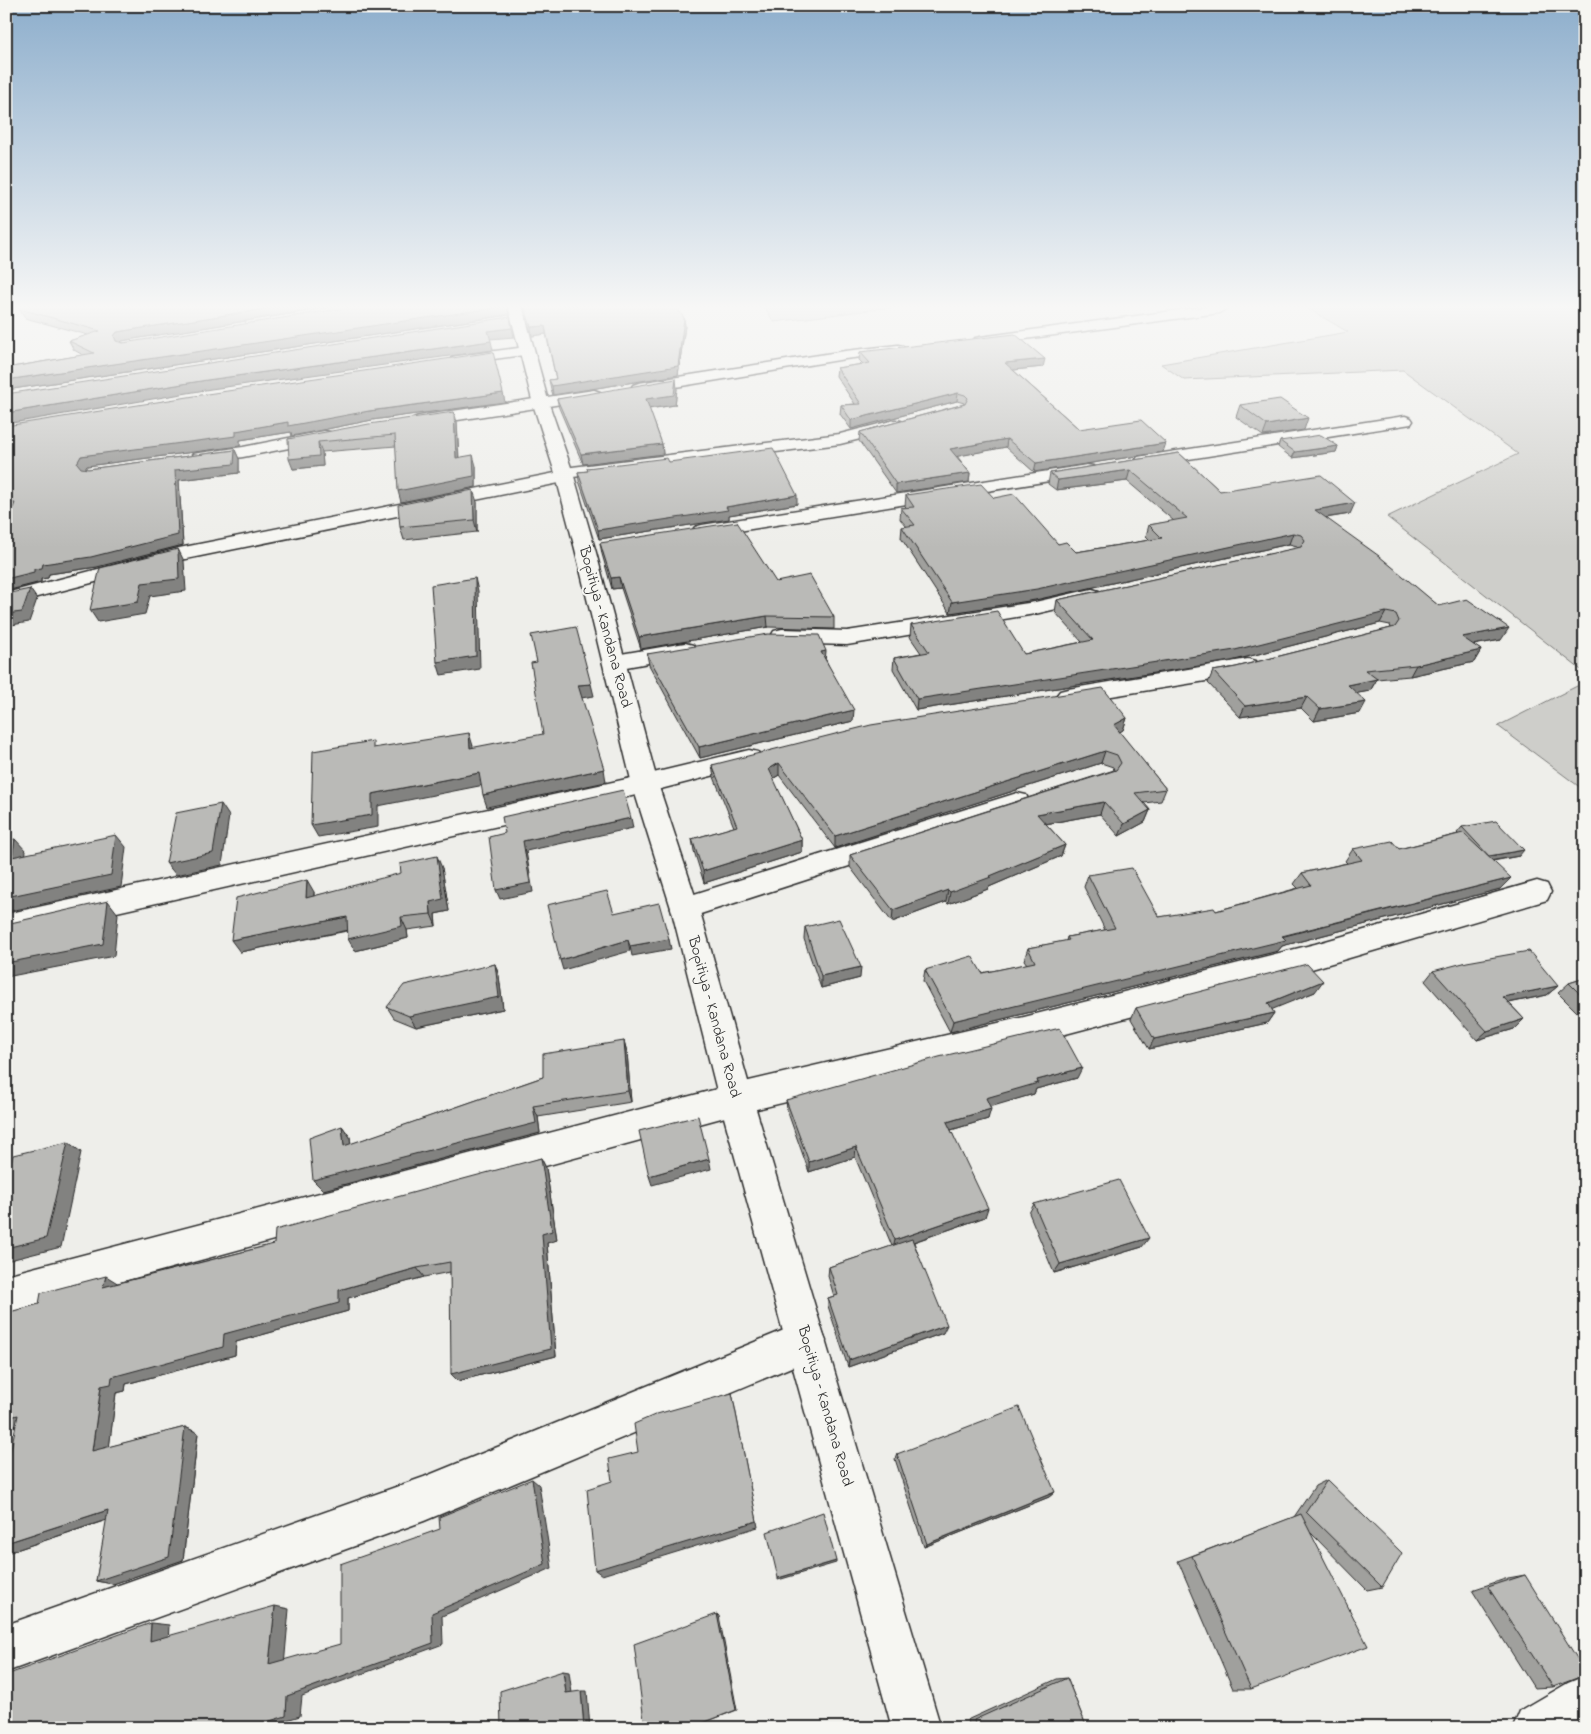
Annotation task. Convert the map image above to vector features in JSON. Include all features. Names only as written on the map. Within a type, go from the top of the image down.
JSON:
[{"type":"street","name":"Bopitiya – Kandana Road","points":[[536,386],[564,475],[595,548],[615,662],[645,784],[685,908],[736,1099],[918,1728]]},
{"type":"street","points":[[629,390],[654,386]]},
{"type":"street","points":[[400,423],[610,393]]},
{"type":"street","points":[[6,599],[179,554],[564,475],[840,439],[912,420]]},
{"type":"street","points":[[1128,464],[1405,421]]},
{"type":"street","points":[[186,460],[243,452],[344,433]]},
{"type":"street","points":[[684,534],[1108,467]]},
{"type":"street","points":[[759,638],[768,636],[847,638],[1035,608],[1110,591]]},
{"type":"street","points":[[615,662],[701,648]]},
{"type":"street","points":[[1045,700],[1231,670],[1268,660]]},
{"type":"street","points":[[6,926],[645,784],[767,753]]},
{"type":"street","points":[[685,908],[1035,796]]},
{"type":"street","points":[[6,1294],[736,1099],[1024,1031],[1306,958],[1537,892]]},
{"type":"street","points":[[6,1649],[424,1499],[806,1342]]},
{"type":"street","points":[[1537,1728],[1585,1700]]},
{"type":"shaded area","points":[[1425,386],[1585,386],[1585,673],[1387,517],[1518,454]]},
{"type":"shaded area","points":[[1585,682],[1585,791],[1498,726]]},
{"type":"building","points":[[59,386],[171,386],[6,413],[6,394]]},
{"type":"building","points":[[262,386],[501,386],[503,393],[369,411],[288,426],[288,422],[236,431],[236,436],[81,456],[77,463],[81,468],[88,469],[235,450],[234,464],[175,470],[178,535],[91,557],[43,564],[42,568],[34,569],[34,572],[6,579],[6,526],[15,503],[6,503],[6,426]]},
{"type":"building","points":[[635,386],[675,386],[674,395],[646,399],[662,444],[581,454],[557,399]]},
{"type":"building","points":[[849,386],[1031,386],[1079,429],[1141,420],[1166,443],[1036,463],[1007,439],[950,449],[970,473],[896,484],[860,432],[965,404],[968,398],[958,393],[851,420],[841,405],[861,404]]},
{"type":"building","points":[[1280,399],[1308,418],[1267,425],[1240,405]]},
{"type":"building","points":[[454,412],[456,458],[473,455],[474,476],[398,491],[395,435],[318,442],[319,456],[289,459],[288,439],[369,424]]},
{"type":"building","points":[[1321,435],[1338,446],[1295,452],[1280,441]]},
{"type":"building","points":[[773,448],[797,495],[726,507],[728,510],[598,530],[578,472],[588,471],[587,468],[667,458],[669,462]]},
{"type":"building","points":[[1179,453],[1220,491],[1321,475],[1355,503],[1315,510],[1379,556],[1439,606],[1467,599],[1509,628],[1462,637],[1481,650],[1416,665],[1365,670],[1377,679],[1348,685],[1366,702],[1320,709],[1307,697],[1245,706],[1213,671],[1236,667],[1395,627],[1399,621],[1396,614],[1386,612],[1235,650],[917,699],[894,658],[929,652],[911,625],[997,611],[1024,654],[1093,640],[1057,600],[1301,547],[1305,540],[1301,535],[1293,533],[1037,589],[952,602],[902,527],[915,525],[901,508],[914,507],[906,495],[981,484],[994,498],[1014,494],[1058,544],[1066,542],[1076,552],[1162,538],[1149,525],[1187,518],[1130,470],[1058,480],[1050,473]]},
{"type":"building","points":[[473,490],[474,520],[400,527],[398,505]]},
{"type":"building","points":[[737,522],[776,582],[810,575],[834,617],[767,616],[639,637],[619,577],[611,578],[600,543]]},
{"type":"building","points":[[178,549],[179,579],[142,583],[138,602],[90,610],[100,568]]},
{"type":"building","points":[[475,578],[476,656],[437,662],[431,585]]},
{"type":"building","points":[[30,589],[22,612],[6,614],[6,594]]},
{"type":"building","points":[[576,627],[591,684],[578,685],[604,769],[483,795],[479,773],[372,794],[372,815],[311,825],[313,751],[373,741],[373,748],[469,733],[470,748],[543,734],[531,663],[537,662],[531,635]]},
{"type":"building","points":[[768,634],[819,635],[826,651],[821,652],[854,710],[699,747],[647,654]]},
{"type":"building","points":[[1103,688],[1127,718],[1114,725],[1166,789],[1135,793],[1150,810],[1124,824],[1104,802],[1037,814],[1065,845],[991,877],[893,910],[850,855],[1116,770],[1121,763],[1117,755],[1105,751],[835,836],[779,763],[769,769],[802,840],[703,871],[692,839],[737,826],[712,765],[871,725]]},
{"type":"building","points":[[623,790],[631,818],[523,841],[530,883],[496,890],[489,837],[505,833],[502,817]]},
{"type":"building","points":[[221,804],[213,853],[166,863],[176,813]]},
{"type":"building","points":[[1496,821],[1524,850],[1489,856],[1462,827]]},
{"type":"building","points":[[1463,833],[1511,878],[1282,936],[1286,940],[953,1021],[925,970],[972,956],[982,973],[1035,962],[1028,948],[1069,940],[1067,937],[1115,928],[1088,875],[1132,868],[1159,917],[1214,908],[1216,911],[1311,885],[1302,873],[1362,860],[1353,849],[1392,841],[1399,849]]},
{"type":"building","points":[[116,835],[111,875],[6,897],[6,840],[15,839],[12,857]]},
{"type":"building","points":[[437,856],[443,899],[430,902],[431,914],[401,917],[402,926],[348,939],[347,917],[231,940],[236,898],[307,880],[306,898],[401,873],[400,864]]},
{"type":"building","points":[[607,891],[614,913],[659,903],[669,939],[630,946],[628,940],[560,960],[547,905]]},
{"type":"building","points":[[108,901],[103,944],[6,963],[6,924]]},
{"type":"building","points":[[839,919],[861,967],[821,976],[805,927]]},
{"type":"building","points":[[1529,951],[1558,986],[1503,997],[1524,1019],[1487,1031],[1433,971],[1467,962]]},
{"type":"building","points":[[495,964],[499,997],[409,1016],[387,1007],[404,985]]},
{"type":"building","points":[[1307,964],[1323,981],[1268,1003],[1274,1013],[1154,1039],[1136,1008]]},
{"type":"building","points":[[1585,978],[1585,999],[1569,983]]},
{"type":"building","points":[[1060,1028],[1082,1068],[1037,1080],[1038,1083],[986,1098],[991,1109],[947,1122],[988,1208],[895,1240],[856,1147],[809,1162],[786,1100],[939,1057]]},
{"type":"building","points":[[624,1041],[628,1091],[533,1106],[536,1123],[313,1180],[309,1138],[342,1126],[344,1146],[543,1077],[543,1054]]},
{"type":"building","points":[[698,1116],[709,1159],[649,1176],[639,1131]]},
{"type":"building","points":[[68,1142],[46,1238],[6,1248],[6,1179],[13,1155]]},
{"type":"building","points":[[541,1158],[552,1231],[542,1234],[551,1349],[451,1374],[450,1262],[417,1268],[339,1290],[339,1303],[224,1334],[223,1347],[112,1377],[111,1384],[101,1386],[92,1451],[185,1427],[169,1557],[96,1581],[108,1510],[6,1543],[6,1473],[18,1415],[6,1418],[6,1313],[39,1304],[41,1293],[106,1276],[103,1287],[274,1244],[275,1230]]},
{"type":"building","points":[[1119,1180],[1149,1238],[1060,1264],[1034,1204]]},
{"type":"building","points":[[912,1239],[947,1325],[849,1360],[828,1298],[838,1295],[829,1267]]},
{"type":"building","points":[[732,1393],[757,1521],[595,1570],[587,1489],[612,1481],[609,1459],[638,1452],[634,1424],[657,1414]]},
{"type":"building","points":[[1019,1407],[1055,1492],[927,1544],[897,1454]]},
{"type":"building","points":[[532,1479],[545,1564],[432,1613],[433,1643],[287,1696],[286,1716],[247,1728],[6,1728],[6,1675],[151,1623],[150,1641],[275,1606],[269,1664],[340,1644],[340,1564],[440,1529],[439,1517]]},
{"type":"building","points":[[1327,1480],[1402,1553],[1382,1587],[1306,1512]]},
{"type":"building","points":[[823,1512],[836,1561],[778,1578],[767,1532]]},
{"type":"building","points":[[1301,1514],[1368,1646],[1251,1689],[1192,1556]]},
{"type":"building","points":[[1525,1575],[1585,1671],[1585,1675],[1553,1687],[1488,1587]]},
{"type":"building","points":[[717,1614],[736,1710],[690,1728],[645,1728],[634,1644]]},
{"type":"building","points":[[563,1671],[566,1693],[581,1691],[584,1728],[501,1728],[500,1691]]},
{"type":"building","points":[[1067,1678],[1087,1728],[976,1728],[974,1720]]}]
